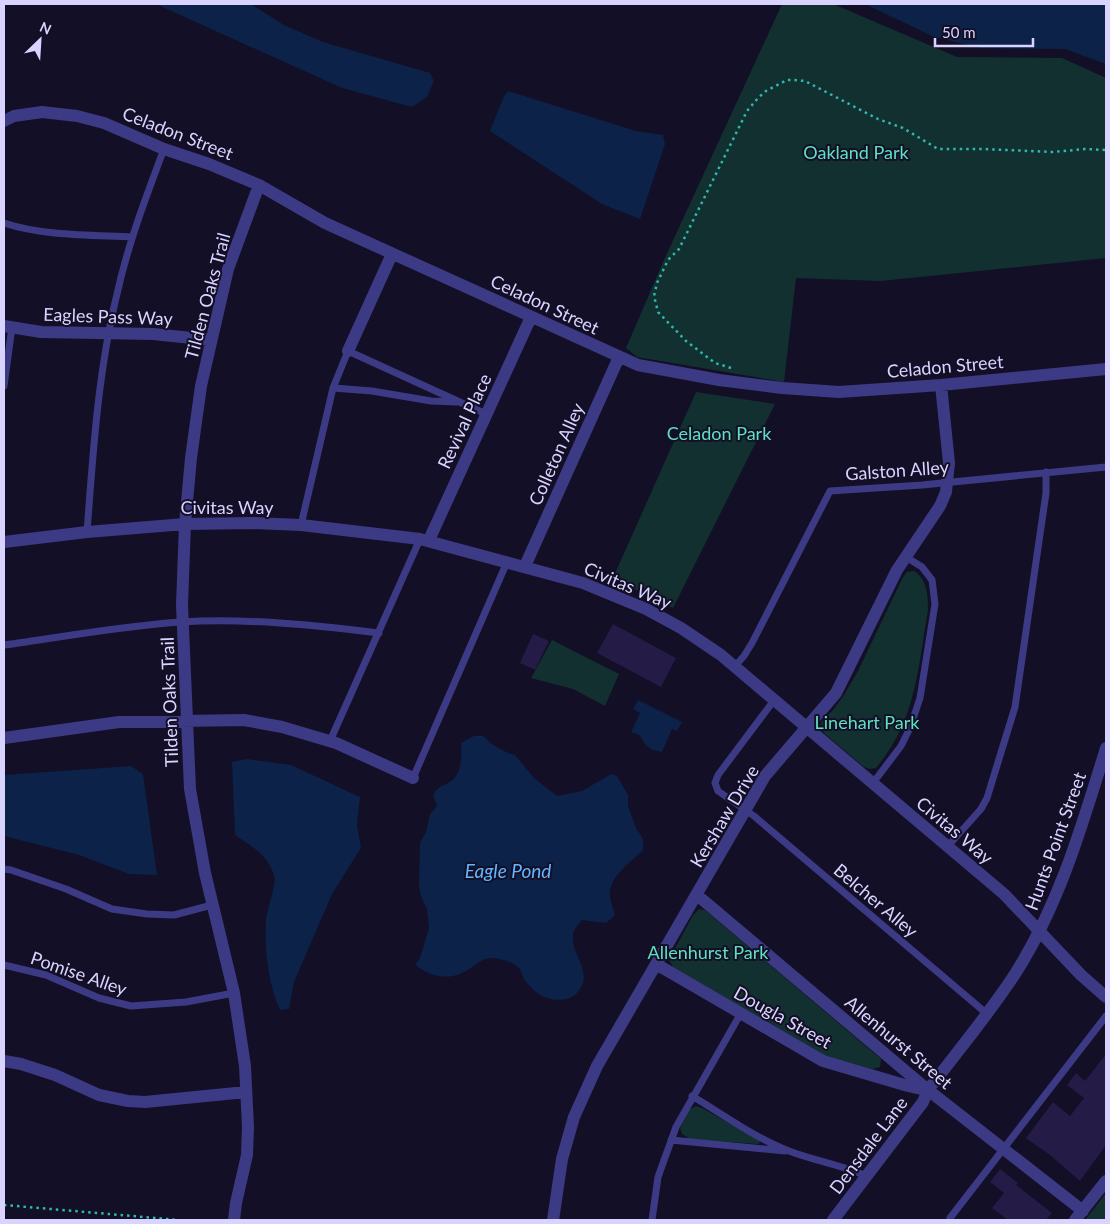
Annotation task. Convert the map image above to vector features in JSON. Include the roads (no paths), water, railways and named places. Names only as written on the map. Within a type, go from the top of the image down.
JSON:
[{"type":"street","name":"Celadon Street","points":[[4,121],[14,116],[42,112],[77,116],[104,123],[164,149],[209,164],[259,185],[325,223],[638,365],[672,372],[782,388],[839,392],[1106,370]]},
{"type":"street","name":"Tilden Oaks Trail","points":[[234,1220],[236,1203],[248,1155],[245,1066],[234,993],[205,873],[190,789],[183,622],[185,524],[190,458],[201,386],[211,340],[228,269],[259,185]]},
{"type":"street","points":[[348,351],[392,254]]},
{"type":"street","name":"Revival Place","points":[[424,540],[531,317]]},
{"type":"street","name":"Eagles Pass Way","points":[[8,326],[40,332],[153,334],[211,340]]},
{"type":"street","name":"Colleton Alley","points":[[525,566],[619,357]]},
{"type":"street","name":"Kershaw Drive","points":[[553,1220],[562,1159],[574,1117],[597,1066],[765,776],[836,693],[897,570],[940,506],[948,482],[949,463],[941,385]]},
{"type":"street","name":"Civitas Way","points":[[4,542],[87,532],[185,524],[253,523],[301,525],[424,540],[583,583],[646,609],[681,628],[721,655],[775,699],[1004,894],[1081,975],[1106,997]]},
{"type":"street","points":[[4,738],[119,722],[244,720],[282,727],[330,741],[413,778]]},
{"type":"street","name":"Hunts Point Street","points":[[928,1090],[1015,974],[1039,931],[1054,900],[1077,842],[1106,748]]},
{"type":"street","name":"Allenhurst Street","points":[[697,895],[928,1090],[1003,1149],[1079,1216]]},
{"type":"street","name":"Dougla Street","points":[[656,964],[823,1061],[928,1090]]},
{"type":"street","points":[[4,1060],[55,1075],[99,1095],[128,1101],[145,1102],[246,1092]]},
{"type":"street","name":"Densdale Lane","points":[[833,1220],[924,1102],[928,1090]]},
{"type":"street","points":[[1079,1216],[1106,1181]]},
{"type":"lane","points":[[87,532],[94,437],[109,333],[132,237],[164,149]]},
{"type":"lane","points":[[4,223],[20,228],[84,235],[132,237]]},
{"type":"lane","points":[[4,386],[8,326]]},
{"type":"lane","points":[[301,525],[333,388],[348,351],[486,414]]},
{"type":"lane","points":[[333,388],[372,391],[431,401],[459,402]]},
{"type":"lane","name":"Galston Alley","points":[[735,666],[744,656],[752,642],[830,491],[1106,467]]},
{"type":"lane","points":[[948,846],[981,809],[987,798],[1015,707],[1046,493],[1046,472]]},
{"type":"lane","points":[[330,741],[424,540]]},
{"type":"lane","points":[[873,783],[901,746],[915,713],[920,698],[935,604],[932,580],[922,567],[906,557]]},
{"type":"lane","points":[[413,778],[507,562]]},
{"type":"lane","points":[[4,645],[117,628],[183,622],[256,622],[308,625],[379,633]]},
{"type":"lane","name":"Belcher Alley","points":[[775,699],[718,775],[715,783],[718,791],[745,811],[986,1013]]},
{"type":"lane","points":[[4,869],[66,889],[112,909],[147,914],[174,915],[212,904]]},
{"type":"lane","name":"Pomise Alley","points":[[4,964],[46,975],[99,998],[131,1006],[186,1002],[234,993]]},
{"type":"lane","points":[[652,1220],[658,1177],[671,1140],[692,1096],[741,1014]]},
{"type":"lane","points":[[950,1218],[1106,1016]]},
{"type":"lane","points":[[692,1096],[769,1142],[790,1152],[866,1176]]},
{"type":"lane","points":[[671,1140],[790,1152]]},
{"type":"water","points":[[156,4],[251,4],[284,25],[323,42],[430,73],[434,81],[427,97],[412,107],[342,88]]},
{"type":"water","points":[[865,4],[1106,4],[1106,64],[1065,49],[981,48],[934,37]]},
{"type":"water","points":[[508,91],[636,131],[663,135],[665,144],[640,219],[602,204],[490,131],[504,96]]},
{"type":"water","points":[[638,700],[682,722],[677,731],[672,729],[662,752],[650,748],[639,735],[631,732],[640,713],[633,709]]},
{"type":"water","name":"Eagle Pond","points":[[474,736],[483,736],[493,745],[515,755],[534,778],[557,796],[582,791],[611,774],[617,776],[628,795],[628,806],[636,828],[643,839],[643,850],[619,873],[612,885],[610,897],[615,915],[606,923],[582,920],[573,934],[573,944],[584,979],[582,986],[573,997],[553,999],[540,995],[525,980],[518,967],[496,958],[485,959],[462,973],[450,977],[431,974],[415,965],[420,958],[429,928],[427,909],[419,886],[420,843],[426,832],[430,814],[437,806],[433,795],[440,787],[455,778],[461,764],[461,743]]},
{"type":"water","points":[[247,759],[291,765],[360,797],[357,826],[361,848],[332,894],[294,982],[289,1009],[280,1010],[272,989],[266,954],[266,920],[274,885],[274,875],[263,856],[235,835],[232,762]]},
{"type":"water","points":[[131,766],[143,774],[157,875],[129,874],[79,855],[4,836],[4,775]]},
{"type":"park label","name":"Oakland Park","points":[[856,152]]},
{"type":"park label","name":"Celadon Park","points":[[719,433]]},
{"type":"park label","name":"Linehart Park","points":[[867,722]]},
{"type":"park label","name":"Allenhurst Park","points":[[708,952]]}]
